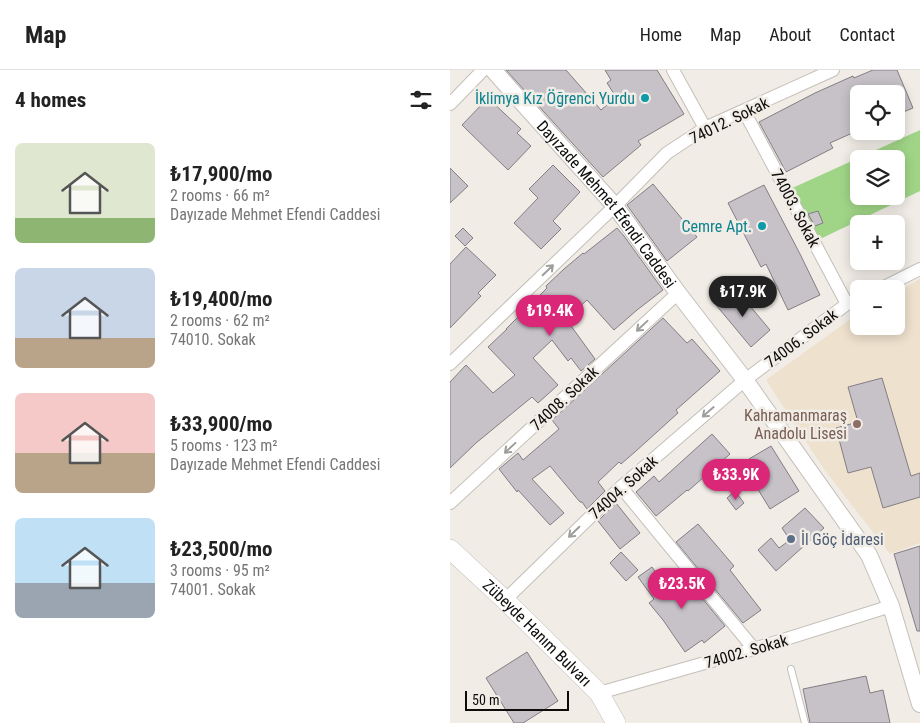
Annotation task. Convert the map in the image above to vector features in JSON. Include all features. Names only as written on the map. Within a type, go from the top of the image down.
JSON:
[{"type":"main road","name":"Zübeyde Hanım Bulvarı","points":[[450,549],[505,600],[599,693],[616,723]]},
{"type":"street","points":[[450,104],[482,70]]},
{"type":"street","name":"Dayızade Mehmet Efendi Caddesi","points":[[493,70],[615,206],[678,293],[745,380],[869,555],[891,606],[920,704]]},
{"type":"street","points":[[673,70],[705,128]]},
{"type":"street","name":"74012. Sokak","points":[[450,364],[615,206],[667,153],[705,128],[833,70]]},
{"type":"street","name":"74003. Sokak","points":[[744,111],[850,297]]},
{"type":"street","points":[[898,280],[920,269]]},
{"type":"street","name":"74008. Sokak","points":[[450,503],[678,293]]},
{"type":"street","name":"74006. Sokak","points":[[745,380],[850,304]]},
{"type":"street","name":"74004. Sokak","points":[[505,600],[621,487],[745,380]]},
{"type":"street","points":[[621,487],[754,649]]},
{"type":"street","name":"74002. Sokak","points":[[599,693],[754,649],[891,606]]},
{"type":"lane","points":[[790,669],[805,723]]},
{"type":"shaded area","name":"Kahramanmaraş Anadolu Lisesi","points":[[920,279],[920,543],[890,554],[824,469],[766,380],[850,319],[850,335],[905,335],[905,287]]},
{"type":"green space","points":[[920,130],[920,191],[905,198],[905,150],[876,150],[898,140],[905,140],[905,137]]},
{"type":"green space","points":[[850,162],[850,205],[891,205],[870,215],[850,215],[850,225],[816,241],[788,190]]},
{"type":"building","points":[[506,70],[566,70],[601,110],[616,97],[607,83],[611,80],[605,70],[657,70],[684,114],[638,141],[641,145],[603,177]]},
{"type":"building","points":[[873,70],[897,70],[903,85],[850,85],[850,134],[830,143],[833,148],[786,172],[759,122],[815,93],[853,76],[854,78]]},
{"type":"building","points":[[905,89],[913,108],[905,111]]},
{"type":"building","points":[[488,98],[521,129],[517,133],[531,146],[508,170],[462,125]]},
{"type":"building","points":[[553,165],[580,192],[553,221],[561,229],[541,249],[514,223],[538,198],[529,189]]},
{"type":"building","points":[[450,168],[468,186],[450,203]]},
{"type":"building","points":[[653,184],[697,237],[667,261],[627,205]]},
{"type":"building","name":"Cemre Apt.","points":[[764,185],[820,295],[788,310],[766,264],[761,267],[728,203]]},
{"type":"building","points":[[818,211],[823,223],[815,226],[808,214]]},
{"type":"building","points":[[463,228],[473,238],[465,246],[455,236]]},
{"type":"building","points":[[617,228],[663,290],[614,330],[587,300],[566,319],[595,359],[581,371],[571,358],[568,361],[552,340],[533,358],[558,385],[538,403],[532,397],[476,443],[450,468],[450,382],[466,365],[493,393],[515,375],[488,347],[564,269]]},
{"type":"building","points":[[466,247],[496,275],[478,293],[481,296],[450,328],[450,264]]},
{"type":"building","points":[[735,288],[770,330],[751,347],[716,305]]},
{"type":"building","points":[[663,318],[687,343],[692,339],[720,371],[676,410],[678,413],[598,482],[605,491],[587,509],[550,466],[532,479],[564,513],[550,525],[518,490],[517,492],[499,469],[518,453],[523,460],[559,429],[552,420]]},
{"type":"building","points":[[882,378],[911,476],[920,473],[920,497],[883,508],[871,467],[848,473],[836,428],[858,422],[848,387]]},
{"type":"building","points":[[712,434],[730,454],[656,516],[636,492],[654,476],[659,482]]},
{"type":"building","points":[[771,446],[799,491],[770,509],[746,470],[753,465],[749,459]]},
{"type":"building","points":[[735,491],[744,503],[736,510],[727,498]]},
{"type":"building","points":[[616,503],[640,533],[620,549],[598,521]]},
{"type":"building","name":"İl Göç İdaresi","points":[[805,508],[824,528],[776,571],[758,550],[771,538],[779,548],[790,540],[782,528]]},
{"type":"building","points":[[698,524],[734,566],[730,570],[761,610],[743,623],[676,542]]},
{"type":"building","points":[[920,546],[920,631],[917,631],[894,554]]},
{"type":"building","points":[[621,552],[638,570],[626,581],[610,563]]},
{"type":"building","points":[[652,567],[667,588],[683,575],[725,626],[704,643],[702,640],[685,652],[649,603],[654,599],[638,577]]},
{"type":"building","points":[[527,652],[558,701],[523,723],[514,723],[486,678]]},
{"type":"building","points":[[866,676],[870,693],[883,690],[890,723],[810,723],[803,689]]},
{"type":"place","name":"İklimya Kız Öğrenci Yurdu","points":[[645,98]]},
{"type":"place","name":"Cemre Apt.","points":[[762,226]]},
{"type":"place","name":"Kahramanmaraş Anadolu Lisesi","points":[[857,424]]},
{"type":"place","name":"İl Göç İdaresi","points":[[791,539]]}]
